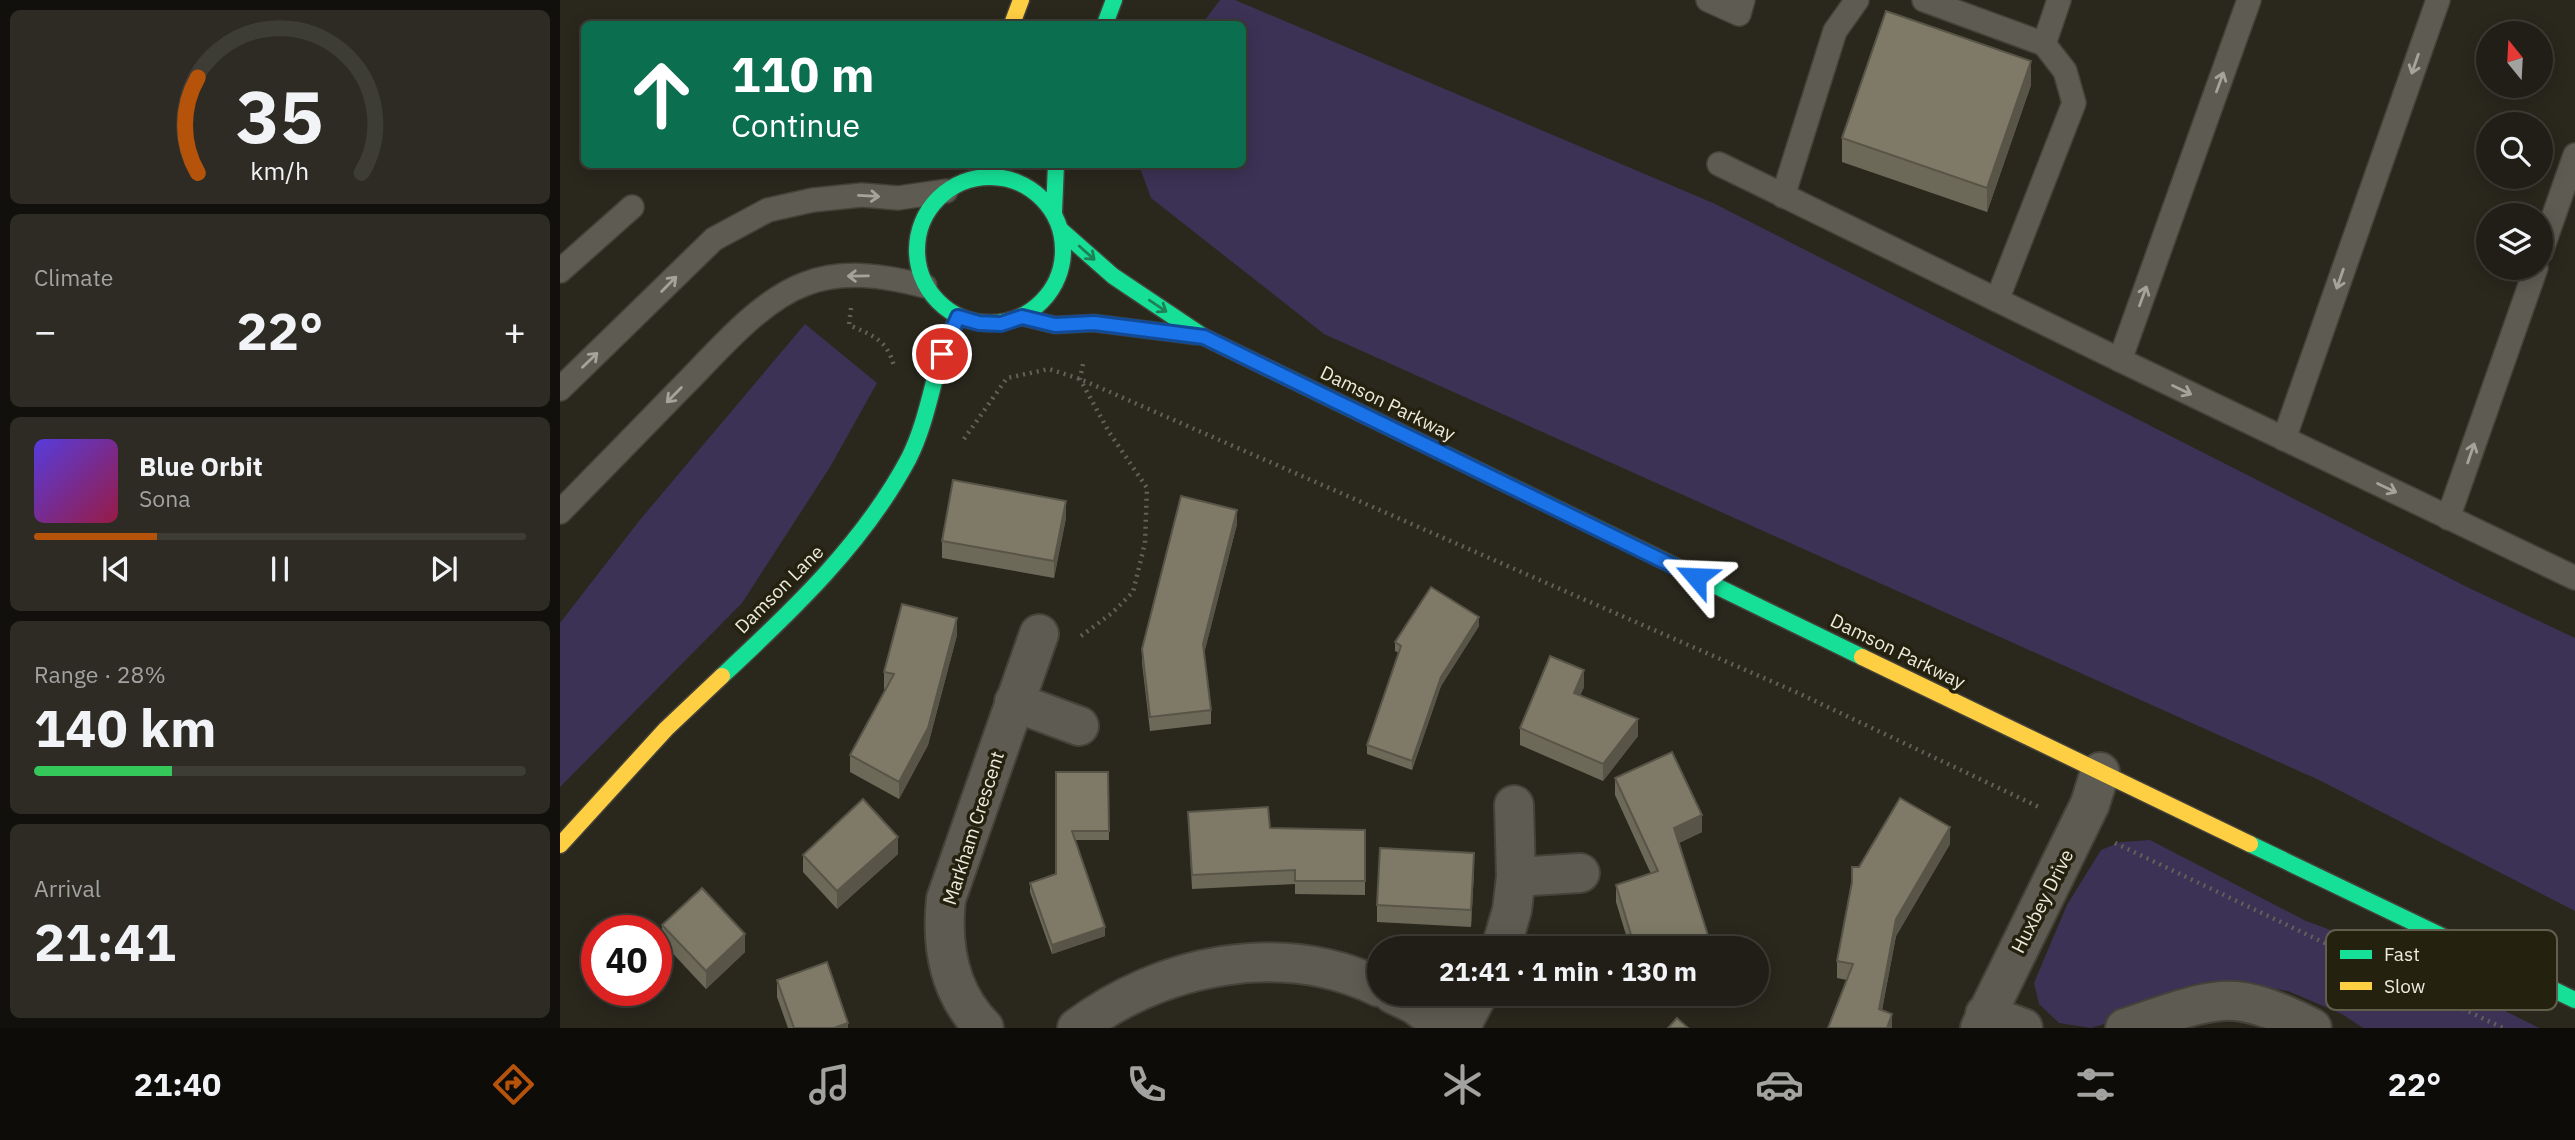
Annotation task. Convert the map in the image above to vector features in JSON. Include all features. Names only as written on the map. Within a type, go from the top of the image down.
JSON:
[{"type":"street","points":[[1013,21],[1021,0]]},
{"type":"street","points":[[1106,21],[1114,0]]},
{"type":"street","points":[[954,186],[987,176],[1013,180],[1036,192],[1054,212],[1062,230],[1064,256],[1057,281],[1042,303],[1022,317],[1001,324],[979,323],[958,317],[939,304],[925,286],[916,261],[917,235],[928,210],[954,186],[965,168]]},
{"type":"street","points":[[1054,212],[1056,168]]},
{"type":"street","name":"Damson Parkway","points":[[1062,230],[1113,276],[1204,337],[2429,930]]},
{"type":"street","name":"Damson Lane","points":[[560,845],[641,755],[841,558],[863,530],[910,456],[925,416],[942,354],[958,317]]},
{"type":"street","name":"Damson Parkway","points":[[1022,317],[1055,325],[1094,323],[1204,337]]},
{"type":"street","name":"Markham Crescent","points":[[984,1028],[973,1018],[953,983],[943,925],[946,899],[1039,634]]},
{"type":"street","points":[[1014,702],[1079,726]]},
{"type":"street","name":"Huxbey Drive","points":[[1982,1021],[2090,804],[2100,772]]},
{"type":"street","points":[[1504,936],[1512,910],[1516,877],[1514,805]]},
{"type":"street","points":[[1516,877],[1580,873]]},
{"type":"street","points":[[1077,1028],[1102,1009],[1130,995],[1190,972],[1221,966],[1255,962],[1292,964],[1331,970],[1367,981]]},
{"type":"street","name":"Damson Parkway","points":[[2557,991],[2575,1000]]},
{"type":"street","points":[[2125,1028],[2191,1007],[2235,1001],[2280,1012],[2312,1028]]},
{"type":"street","points":[[1417,1006],[1447,1028]]},
{"type":"street","points":[[1460,1028],[1472,1006]]},
{"type":"street","points":[[1982,1021],[2023,1028]]},
{"type":"lane","points":[[1708,0],[1741,7]]},
{"type":"lane","points":[[1783,196],[1835,31],[1857,0]]},
{"type":"lane","points":[[1924,0],[2044,44],[2065,71],[2074,103],[1997,300]]},
{"type":"lane","points":[[2044,44],[2059,0]]},
{"type":"lane","points":[[2120,360],[2249,0]]},
{"type":"lane","points":[[2284,439],[2438,0]]},
{"type":"lane","points":[[2553,218],[2575,155]]},
{"type":"lane","points":[[1719,164],[2575,578]]},
{"type":"lane","points":[[560,389],[714,239],[768,210],[825,198],[862,195],[898,198],[954,186]]},
{"type":"lane","points":[[560,271],[632,207]]},
{"type":"lane","points":[[560,512],[720,348],[778,296],[807,283],[856,274],[895,278],[925,286]]},
{"type":"lane","points":[[2448,518],[2532,280]]},
{"type":"path","points":[[856,274],[849,325],[878,337],[891,356],[894,369]]},
{"type":"path","points":[[962,443],[1007,378],[1049,369],[1080,379],[1798,693],[2326,943]]},
{"type":"path","points":[[1039,634],[1082,636],[1112,612],[1133,592],[1145,543],[1147,488],[1109,432],[1080,379]]},
{"type":"path","points":[[2466,1010],[2504,1028]]},
{"type":"shaded area","points":[[1220,0],[1235,0],[1713,203],[2469,588],[2575,638],[2575,911],[2319,780],[1324,334],[1151,198],[1140,168],[1246,168],[1246,21],[1204,21]]},
{"type":"shaded area","points":[[805,324],[877,383],[830,467],[742,603],[560,787],[560,623],[639,521]]},
{"type":"shaded area","points":[[2150,840],[2306,921],[2331,930],[2326,930],[2326,1007],[2288,991],[2239,983],[2091,1028],[2059,1023],[2039,1004],[2034,983],[2067,905],[2101,850],[2121,842]]},
{"type":"shaded area","points":[[2333,1010],[2503,1010],[2539,1028],[2363,1028]]},
{"type":"building","points":[[1886,11],[2031,61],[1987,188],[1842,138]]},
{"type":"building","points":[[953,480],[1066,501],[1054,561],[942,541]]},
{"type":"building","points":[[1181,496],[1237,510],[1203,644],[1211,710],[1150,717],[1142,649]]},
{"type":"building","points":[[1431,587],[1479,617],[1441,677],[1412,761],[1367,745],[1401,646],[1395,642]]},
{"type":"building","points":[[902,604],[957,618],[928,728],[899,782],[850,755],[894,674],[884,672]]},
{"type":"building","points":[[1550,656],[1584,670],[1574,693],[1638,719],[1603,764],[1520,728]]},
{"type":"building","points":[[1672,752],[1702,815],[1674,828],[1708,936],[1631,936],[1616,885],[1658,871],[1615,778]]},
{"type":"building","points":[[1056,772],[1108,772],[1109,831],[1072,831],[1105,927],[1052,945],[1030,883],[1056,874]]},
{"type":"building","points":[[1900,798],[1950,827],[1896,919],[1879,1009],[1892,1014],[1887,1028],[1828,1028],[1853,964],[1837,961],[1852,882],[1852,867],[1859,867]]},
{"type":"building","points":[[863,799],[898,837],[837,891],[803,855]]},
{"type":"building","points":[[1268,807],[1270,828],[1365,830],[1365,881],[1295,881],[1295,870],[1192,875],[1188,812]]},
{"type":"building","points":[[1380,848],[1474,853],[1471,910],[1377,905]]},
{"type":"building","points":[[702,888],[745,934],[706,971],[672,935],[672,916]]},
{"type":"building","points":[[827,962],[848,1023],[834,1028],[794,1028],[777,980]]},
{"type":"building","points":[[1677,1018],[1688,1028],[1668,1028]]},
{"type":"traffic: fast","points":[[1106,21],[1114,0]]},
{"type":"traffic: fast","points":[[1054,212],[1056,168]]},
{"type":"traffic: fast","points":[[990,177],[1018,182],[1042,198],[1058,222],[1063,250],[1058,278],[1042,302],[1018,318],[990,323],[962,318],[938,302],[922,278],[917,250],[922,222],[938,198],[962,182],[990,177]]},
{"type":"traffic: fast","points":[[1062,231],[1113,276],[1204,337],[1862,657]]},
{"type":"traffic: fast","points":[[722,676],[825,574],[871,519],[891,489],[915,446],[941,356],[958,317]]},
{"type":"traffic: fast","points":[[1022,317],[1055,325],[1094,323],[1196,336]]},
{"type":"traffic: fast","points":[[2250,844],[2429,930]]},
{"type":"traffic: fast","points":[[2557,991],[2575,1000]]},
{"type":"traffic: slow","points":[[1013,21],[1021,0]]},
{"type":"traffic: slow","points":[[1862,657],[2250,844]]},
{"type":"traffic: slow","points":[[560,845],[666,729],[722,676]]},
{"type":"route","points":[[942,354],[958,317],[979,323],[1001,324],[1022,317],[1055,325],[1094,323],[1204,337],[1696,577]]}]
